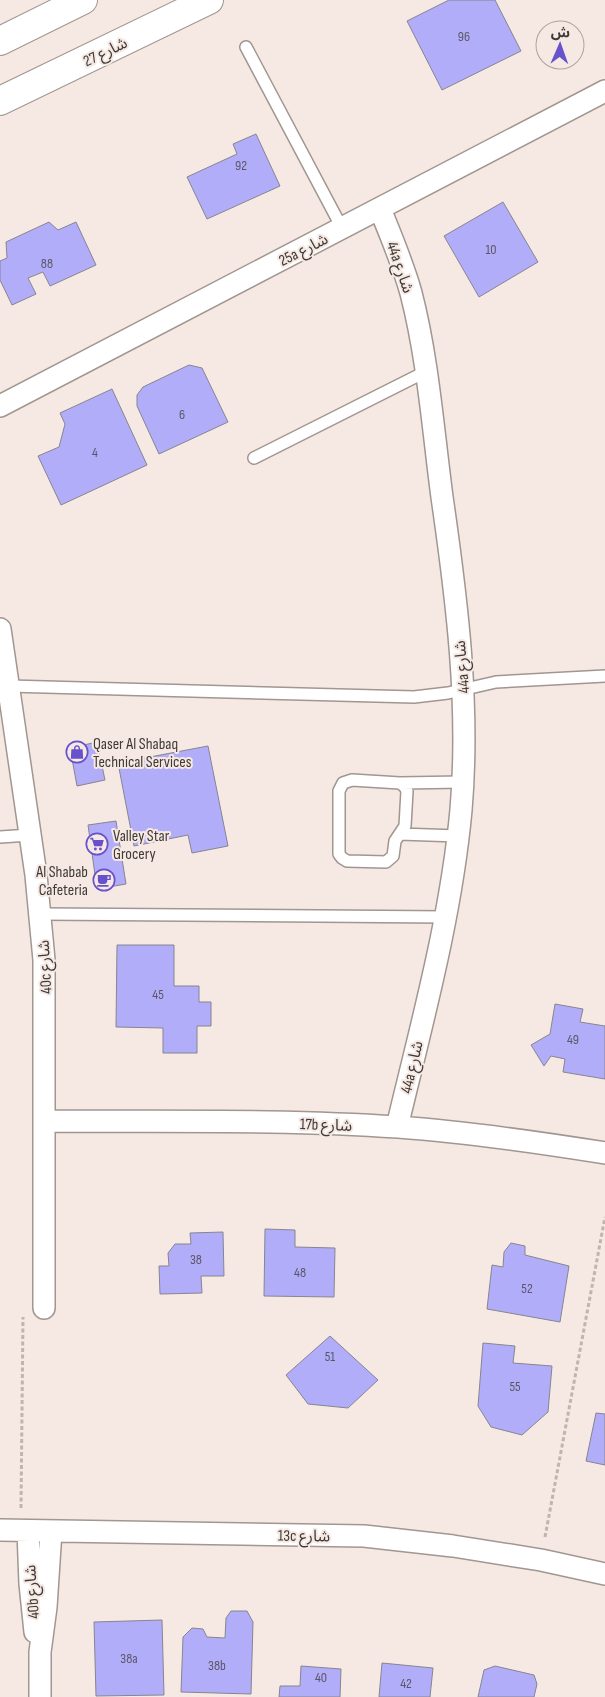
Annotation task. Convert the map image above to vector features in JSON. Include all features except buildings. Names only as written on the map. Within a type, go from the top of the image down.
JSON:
[{"type":"street","points":[[0,42],[83,0]]},
{"type":"street","name":"شارع 27","points":[[0,101],[209,0]]},
{"type":"street","name":"25a شارع","points":[[0,406],[605,91]]},
{"type":"street","name":"44a شارع","points":[[380,209],[404,269],[416,313],[426,372],[452,569],[464,689],[463,782],[458,836],[446,917],[397,1127]]},
{"type":"street","name":"40c شارع","points":[[0,629],[41,914],[44,960],[44,1305]]},
{"type":"street","name":"17b شارع","points":[[45,1121],[310,1123],[397,1127],[479,1135],[605,1153]]},
{"type":"street","name":"13c شارع","points":[[16,1531],[364,1536],[453,1546],[541,1560],[605,1574]]},
{"type":"street","name":"40b شارع","points":[[16,1531],[40,1652]]},
{"type":"street","name":"40b شارع","points":[[40,1697],[40,1652],[46,1607],[51,1531]]},
{"type":"lane","points":[[246,47],[342,228]]},
{"type":"lane","points":[[254,458],[426,372]]},
{"type":"lane","points":[[9,686],[414,697],[431,696],[480,685],[512,681],[605,676]]},
{"type":"lane","points":[[400,782],[407,790],[405,826],[395,841],[393,856],[386,862],[346,860],[342,858],[339,854],[339,791],[343,783],[352,780],[463,782]]},
{"type":"lane","points":[[400,834],[458,836]]},
{"type":"lane","points":[[0,837],[30,835]]},
{"type":"lane","points":[[41,914],[446,917]]},
{"type":"path","points":[[541,1560],[605,1217]]},
{"type":"path","points":[[16,1531],[23,1311],[29,1304],[44,1305]]},
{"type":"place","name":"Qaser Al Shabaq Technical Services","points":[[77,752]]},
{"type":"place","name":"Valley Star Grocery","points":[[97,844]]},
{"type":"place","name":"Al Shabab Cafeteria","points":[[104,880]]}]
